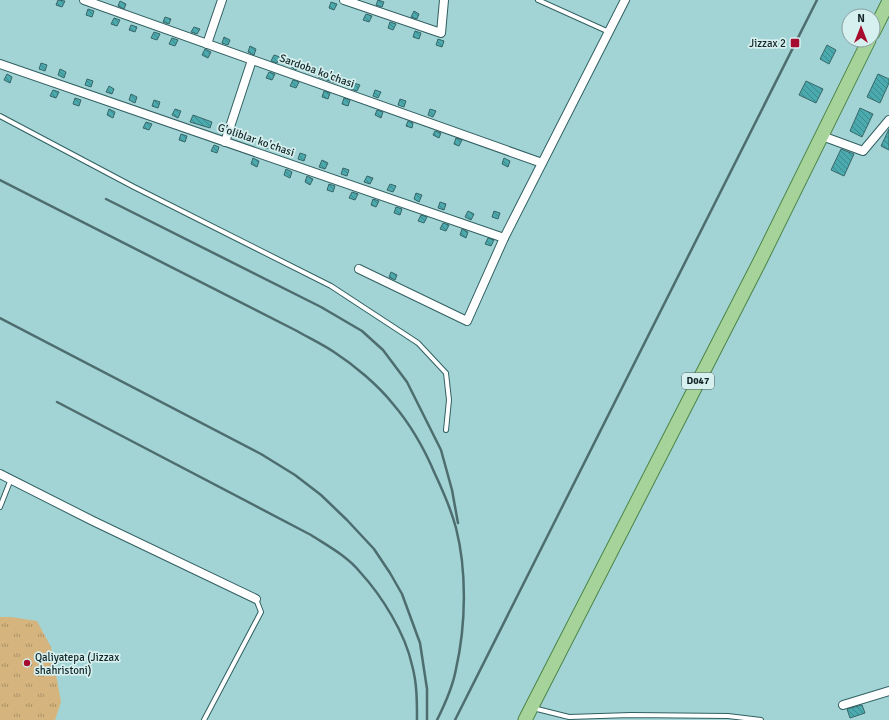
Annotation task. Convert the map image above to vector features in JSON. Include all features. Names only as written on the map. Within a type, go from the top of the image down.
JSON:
[{"type":"main road","points":[[881,17],[889,1]]},
{"type":"main road","name":"D047","points":[[525,720],[751,277],[865,48]]},
{"type":"street","name":"Sardoba ko'chasi","points":[[84,0],[542,163]]},
{"type":"street","points":[[207,44],[222,0]]},
{"type":"street","points":[[344,0],[441,33],[444,0]]},
{"type":"street","points":[[359,269],[467,321],[504,238],[625,0]]},
{"type":"street","points":[[225,142],[252,60]]},
{"type":"street","name":"G'oliblar ko'chasi","points":[[0,64],[504,238]]},
{"type":"street","points":[[822,136],[862,151],[889,120]]},
{"type":"street","points":[[0,474],[93,521],[256,599]]},
{"type":"street","points":[[843,705],[889,691]]},
{"type":"lane","points":[[538,0],[609,32]]},
{"type":"lane","points":[[0,116],[134,187],[331,286],[418,343],[446,373],[449,400],[446,430]]},
{"type":"lane","points":[[0,507],[11,479]]},
{"type":"lane","points":[[204,720],[261,612],[256,599]]},
{"type":"lane","points":[[531,708],[569,717],[628,718],[728,716],[762,720]]},
{"type":"green space","name":"Qaliyatepa (Jizzax shahristoni)","points":[[0,617],[37,621],[51,647],[61,702],[55,720],[0,720]]},
{"type":"building","points":[[58,0],[65,1],[62,7],[56,5]]},
{"type":"building","points":[[378,0],[384,2],[382,7],[376,5]]},
{"type":"building","points":[[120,1],[126,4],[124,9],[118,6]]},
{"type":"building","points":[[331,2],[337,4],[334,10],[329,8]]},
{"type":"building","points":[[88,9],[94,11],[92,17],[86,15]]},
{"type":"building","points":[[414,11],[419,14],[417,19],[411,17]]},
{"type":"building","points":[[366,14],[372,16],[369,22],[363,20]]},
{"type":"building","points":[[165,17],[171,19],[169,24],[163,22]]},
{"type":"building","points":[[114,18],[120,20],[117,26],[111,24]]},
{"type":"building","points":[[390,22],[396,24],[393,30],[388,28]]},
{"type":"building","points":[[131,25],[137,27],[135,32],[129,30]]},
{"type":"building","points":[[194,27],[200,29],[197,34],[191,32]]},
{"type":"building","points":[[415,31],[421,33],[419,39],[413,37]]},
{"type":"building","points":[[154,32],[160,34],[157,40],[151,38]]},
{"type":"building","points":[[224,37],[230,40],[228,45],[222,43]]},
{"type":"building","points":[[172,38],[178,40],[175,46],[169,44]]},
{"type":"building","points":[[438,39],[444,41],[442,47],[436,45]]},
{"type":"building","points":[[827,45],[836,50],[829,64],[820,59]]},
{"type":"building","points":[[250,46],[256,49],[254,55],[248,52]]},
{"type":"building","points":[[205,49],[211,52],[208,58],[202,55]]},
{"type":"building","points":[[274,55],[280,57],[277,63],[271,61]]},
{"type":"building","points":[[293,61],[299,64],[296,70],[291,67]]},
{"type":"building","points":[[41,63],[47,65],[45,71],[39,69]]},
{"type":"building","points":[[60,69],[66,72],[64,78],[58,75]]},
{"type":"building","points":[[321,71],[341,78],[338,84],[318,77]]},
{"type":"building","points":[[269,72],[275,74],[272,80],[266,78]]},
{"type":"building","points":[[7,74],[12,77],[10,83],[4,80]]},
{"type":"building","points":[[878,74],[889,79],[889,83],[880,103],[867,97]]},
{"type":"building","points":[[87,79],[93,81],[91,87],[85,85]]},
{"type":"building","points":[[293,80],[299,82],[296,88],[290,86]]},
{"type":"building","points":[[806,81],[823,89],[816,103],[799,95]]},
{"type":"building","points":[[354,83],[360,85],[357,91],[351,89]]},
{"type":"building","points":[[109,86],[114,89],[112,94],[106,92]]},
{"type":"building","points":[[53,90],[59,92],[56,98],[50,96]]},
{"type":"building","points":[[375,90],[381,92],[378,98],[373,96]]},
{"type":"building","points":[[324,91],[330,93],[328,99],[322,97]]},
{"type":"building","points":[[131,94],[137,97],[135,103],[129,100]]},
{"type":"building","points":[[75,98],[81,100],[79,106],[73,104]]},
{"type":"building","points":[[344,98],[350,100],[348,106],[342,104]]},
{"type":"building","points":[[400,99],[406,101],[404,107],[398,105]]},
{"type":"building","points":[[154,100],[160,102],[158,108],[152,106]]},
{"type":"building","points":[[860,108],[873,114],[862,137],[850,131]]},
{"type":"building","points":[[109,109],[115,112],[113,118],[107,115]]},
{"type":"building","points":[[175,109],[181,111],[178,118],[172,115]]},
{"type":"building","points":[[430,109],[436,111],[433,117],[428,115]]},
{"type":"building","points":[[377,110],[383,112],[381,118],[375,115]]},
{"type":"building","points":[[193,115],[212,122],[210,128],[190,122]]},
{"type":"building","points":[[408,121],[413,123],[412,128],[406,126]]},
{"type":"building","points":[[146,122],[152,124],[149,130],[143,128]]},
{"type":"building","points":[[889,129],[889,150],[881,146]]},
{"type":"building","points":[[435,131],[441,133],[439,138],[433,135]]},
{"type":"building","points":[[239,132],[245,134],[243,140],[237,138]]},
{"type":"building","points":[[181,134],[187,136],[185,142],[179,140]]},
{"type":"building","points":[[456,138],[462,140],[459,146],[454,144]]},
{"type":"building","points":[[264,140],[270,143],[267,149],[262,146]]},
{"type":"building","points":[[214,145],[219,147],[217,153],[211,151]]},
{"type":"building","points":[[841,149],[854,154],[844,176],[831,170]]},
{"type":"building","points":[[300,153],[306,155],[304,161],[298,159]]},
{"type":"building","points":[[253,158],[259,161],[257,167],[251,164]]},
{"type":"building","points":[[504,158],[510,161],[508,167],[502,164]]},
{"type":"building","points":[[322,160],[328,163],[325,169],[319,167]]},
{"type":"building","points":[[343,168],[349,170],[347,176],[341,174]]},
{"type":"building","points":[[286,169],[292,172],[290,178],[284,175]]},
{"type":"building","points":[[307,176],[313,179],[310,185],[305,182]]},
{"type":"building","points":[[367,176],[373,178],[370,184],[364,182]]},
{"type":"building","points":[[329,184],[335,186],[333,192],[327,190]]},
{"type":"building","points":[[390,184],[396,186],[393,192],[387,190]]},
{"type":"building","points":[[352,192],[358,194],[355,200],[349,198]]},
{"type":"building","points":[[416,193],[422,195],[419,202],[414,199]]},
{"type":"building","points":[[373,199],[379,201],[376,207],[371,205]]},
{"type":"building","points":[[440,202],[446,204],[444,210],[438,208]]},
{"type":"building","points":[[396,207],[402,209],[400,215],[394,213]]},
{"type":"building","points":[[468,211],[474,214],[471,220],[465,217]]},
{"type":"building","points":[[494,211],[500,213],[498,219],[492,217]]},
{"type":"building","points":[[421,215],[427,217],[424,223],[418,221]]},
{"type":"building","points":[[443,223],[449,225],[446,231],[440,229]]},
{"type":"building","points":[[462,229],[468,232],[466,238],[460,235]]},
{"type":"building","points":[[488,238],[494,240],[491,246],[485,244]]},
{"type":"building","points":[[391,272],[397,275],[395,280],[389,277]]},
{"type":"building","points":[[862,705],[865,713],[850,718],[847,709]]},
{"type":"railway","points":[[455,720],[817,0]]},
{"type":"railway","points":[[0,180],[325,346],[358,369],[400,412],[422,446],[431,464],[452,514],[460,545],[464,598],[462,634],[455,675],[446,701],[437,720]]},
{"type":"railway","points":[[106,199],[321,307],[362,331],[383,350],[407,382],[441,450],[452,490],[458,523]]},
{"type":"railway","points":[[0,318],[261,454],[295,475],[321,495],[374,549],[402,594],[420,643],[427,689],[427,720]]},
{"type":"railway","points":[[57,402],[311,535],[355,566],[376,592],[392,616],[404,640],[414,672],[417,699],[417,720]]},
{"type":"place","name":"Jizzax 2","points":[[795,43]]},
{"type":"place","name":"Qaliyatepa (Jizzax shahristoni)","points":[[27,663]]}]
